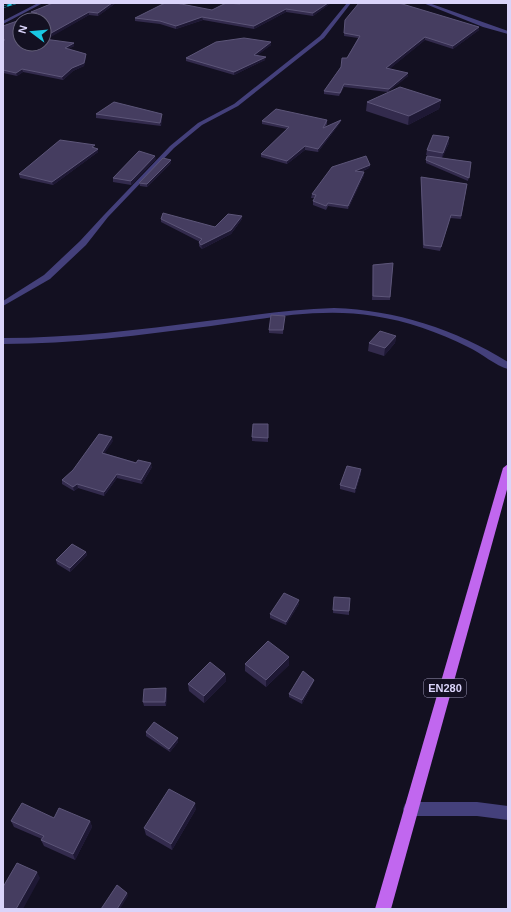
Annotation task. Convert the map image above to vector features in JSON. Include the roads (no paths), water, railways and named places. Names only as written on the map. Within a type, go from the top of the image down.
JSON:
[{"type":"main road","name":"EN280","points":[[383,909],[410,809],[508,468]]},
{"type":"street","points":[[3,24],[41,3]]},
{"type":"street","points":[[3,304],[47,277],[83,243],[106,216],[172,147],[200,124],[236,105],[322,37],[349,3]]},
{"type":"street","points":[[426,3],[485,26],[508,33]]},
{"type":"street","points":[[3,341],[45,341],[302,312],[351,311],[381,314],[460,339],[508,366]]},
{"type":"street","points":[[410,809],[477,809],[508,813]]},
{"type":"railway","points":[[3,7],[16,3]]}]
